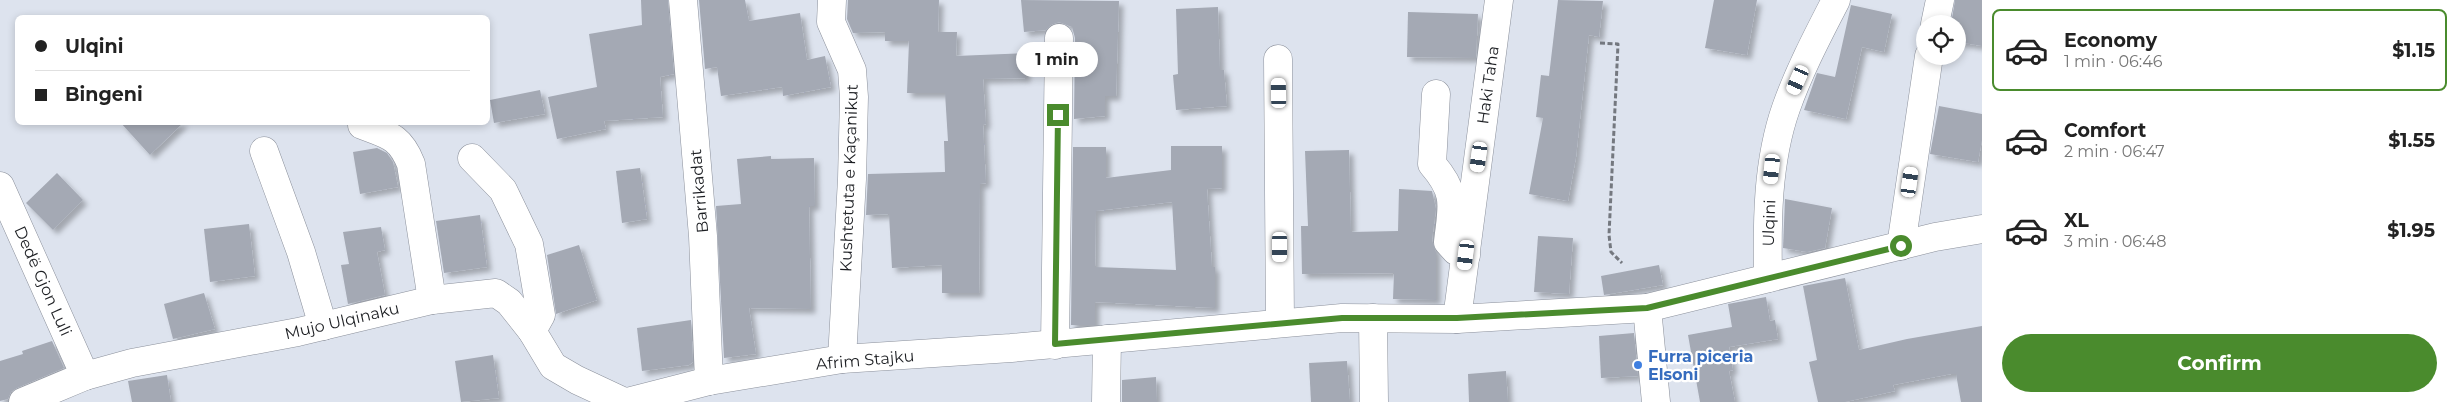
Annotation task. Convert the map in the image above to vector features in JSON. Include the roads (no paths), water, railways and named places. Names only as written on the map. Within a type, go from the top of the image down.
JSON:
[{"type":"street","name":"Barrikadat","points":[[683,0],[703,236],[710,381]]},
{"type":"street","name":"Kushtetuta e Kaçanikut","points":[[832,0],[831,22],[852,70],[854,97],[852,179],[842,359]]},
{"type":"street","name":"Haki Taha","points":[[1457,318],[1500,0]]},
{"type":"street","name":"Ulqini","points":[[1768,278],[1767,220],[1774,152],[1786,108],[1836,0]]},
{"type":"street","points":[[1937,15],[1940,0]]},
{"type":"street","points":[[1055,344],[1059,38]]},
{"type":"street","points":[[1278,59],[1280,323]]},
{"type":"street","points":[[1901,246],[1928,65]]},
{"type":"street","points":[[1436,94],[1432,164],[1446,181],[1452,201],[1448,242],[1456,251],[1466,255]]},
{"type":"street","points":[[362,125],[392,136],[405,147],[411,164],[432,300]]},
{"type":"street","points":[[264,151],[300,252],[323,326]]},
{"type":"street","points":[[472,158],[503,190],[529,244],[541,316],[532,331]]},
{"type":"street","name":"Dedë Gjon Luli","points":[[0,186],[85,376]]},
{"type":"street","points":[[1656,402],[1647,308],[1901,246],[1982,229]]},
{"type":"street","name":"Mujo Ulqinaku","points":[[23,402],[85,376],[132,363],[323,326],[432,300],[496,293],[509,302],[532,331],[553,366],[577,380],[625,402]]},
{"type":"street","name":"Afrim Stajku","points":[[625,402],[710,381],[842,359],[1055,344],[1280,323],[1374,318],[1457,318],[1647,308]]},
{"type":"street","points":[[1374,318],[1374,402]]},
{"type":"street","points":[[1106,402],[1107,339]]},
{"type":"place","name":"Furra piceria Elsoni","points":[[1638,365]]}]
